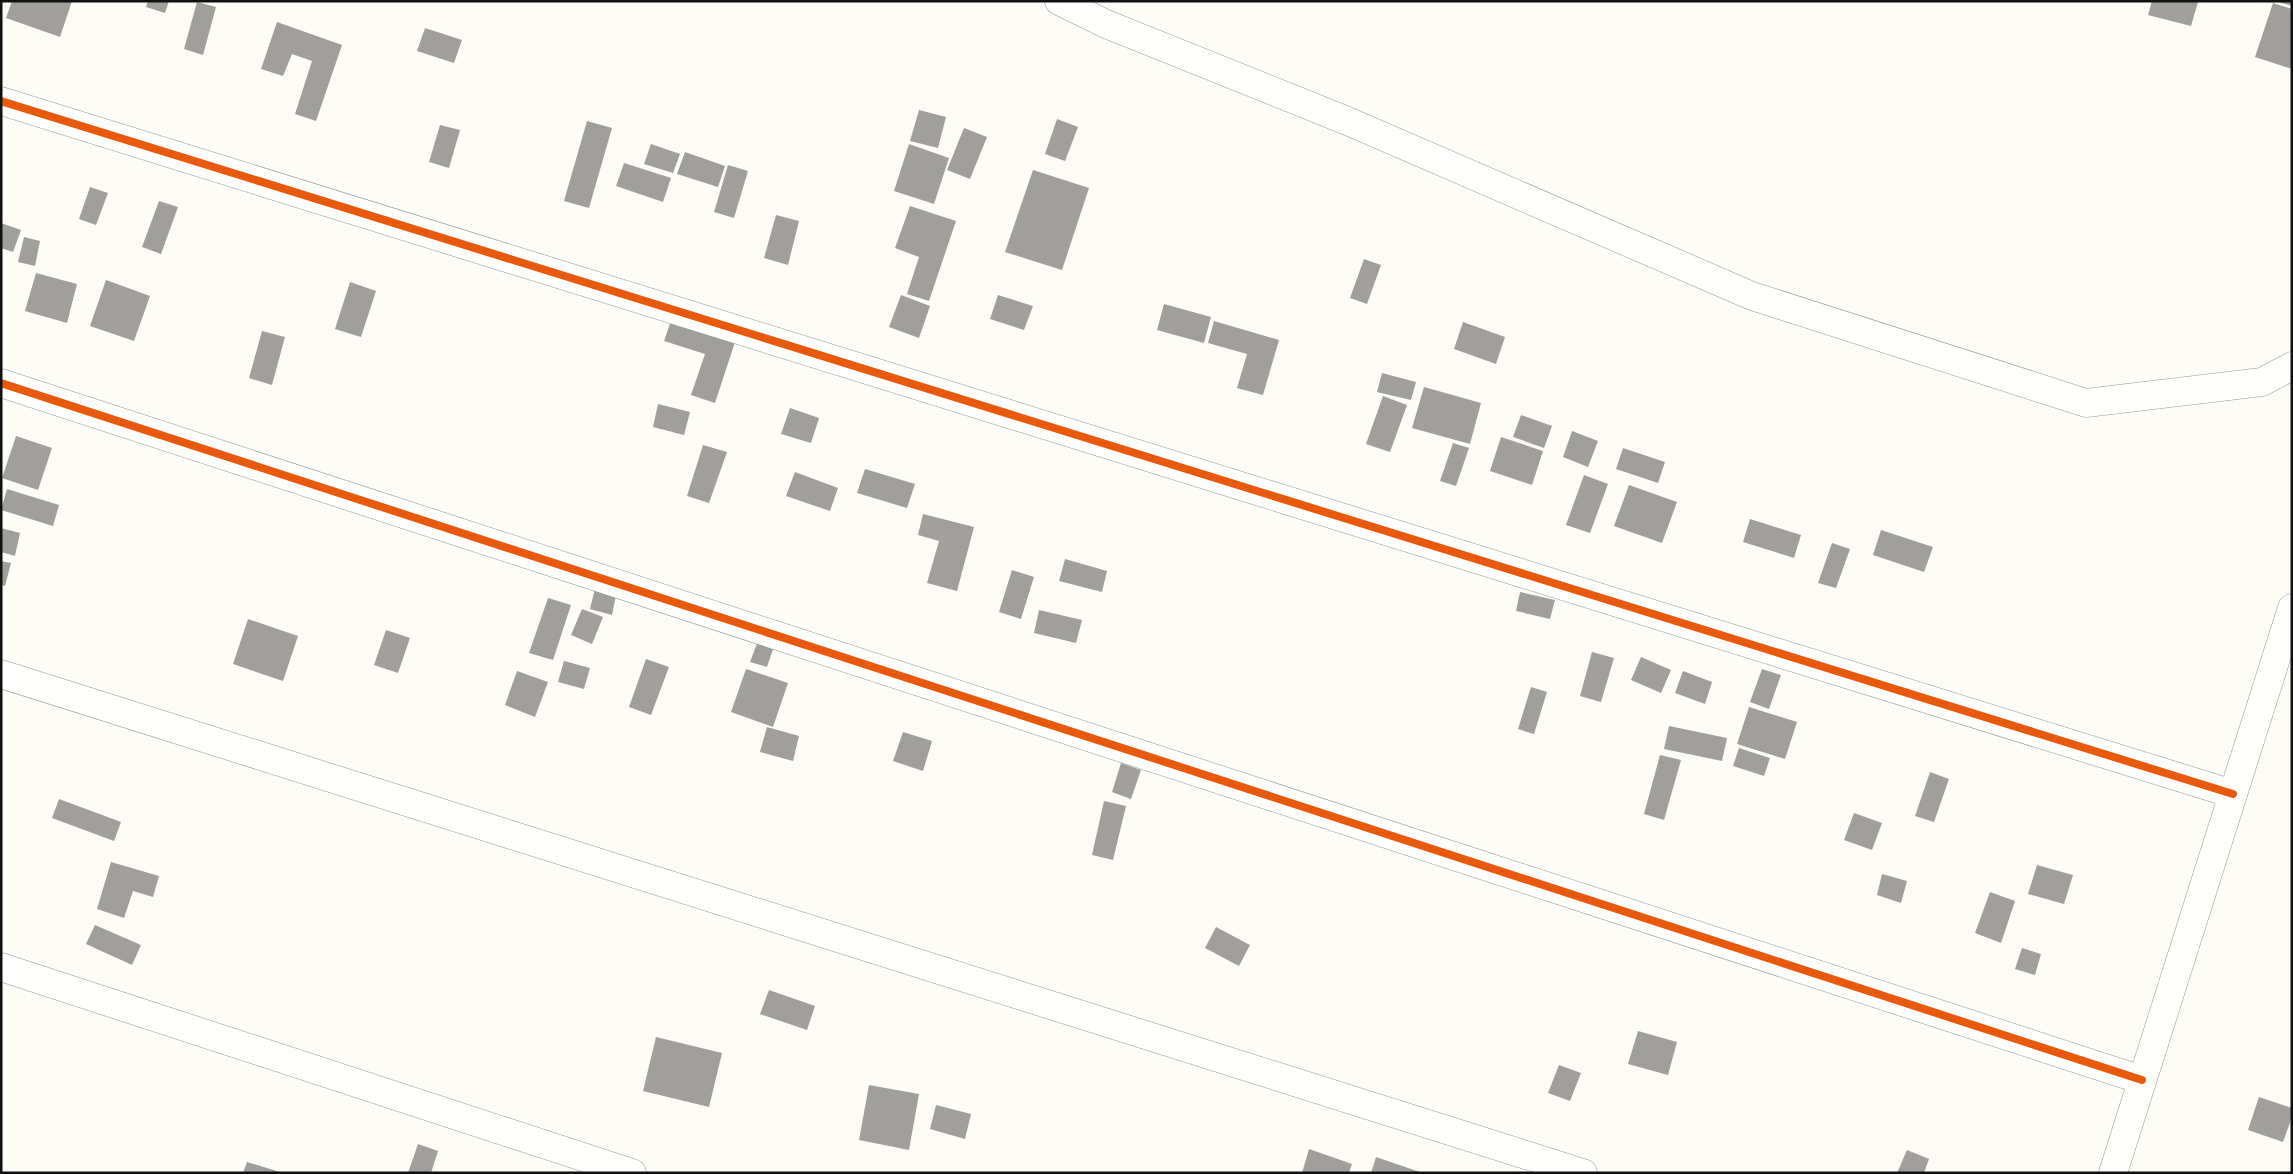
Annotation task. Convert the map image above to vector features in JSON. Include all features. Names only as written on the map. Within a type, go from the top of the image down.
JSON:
[{"type":"street","points":[[1059,1],[1106,24],[1345,120],[1752,296],[2086,403],[2262,382],[2292,366]]},
{"type":"street","points":[[1,102],[2233,794]]},
{"type":"street","points":[[1,383],[2142,1080]]},
{"type":"street","points":[[2112,1173],[2292,608]]},
{"type":"street","points":[[1,674],[1583,1173]]},
{"type":"street","points":[[1,967],[632,1173]]},
{"type":"building","points":[[12,1],[72,1],[60,37],[6,18]]},
{"type":"building","points":[[148,1],[169,1],[165,13],[146,7]]},
{"type":"building","points":[[2152,1],[2198,2],[2191,26],[2148,15]]},
{"type":"building","points":[[2292,1],[2292,6],[2278,2]]},
{"type":"building","points":[[197,2],[216,7],[203,55],[184,49]]},
{"type":"building","points":[[2273,3],[2292,9],[2292,69],[2255,57]]},
{"type":"building","points":[[277,22],[342,45],[316,121],[295,114],[312,61],[292,54],[283,76],[261,69]]},
{"type":"building","points":[[425,28],[462,40],[454,63],[417,51]]},
{"type":"building","points":[[919,110],[946,117],[938,148],[910,141]]},
{"type":"building","points":[[1057,119],[1078,127],[1065,161],[1045,154]]},
{"type":"building","points":[[587,121],[612,128],[589,208],[564,201]]},
{"type":"building","points":[[440,125],[460,130],[449,168],[429,162]]},
{"type":"building","points":[[964,128],[987,137],[970,179],[947,170]]},
{"type":"building","points":[[651,144],[680,154],[673,173],[644,164]]},
{"type":"building","points":[[909,144],[949,158],[934,204],[894,191]]},
{"type":"building","points":[[685,152],[725,166],[718,187],[677,174]]},
{"type":"building","points":[[624,163],[671,178],[663,202],[616,186]]},
{"type":"building","points":[[728,165],[748,171],[734,218],[714,212]]},
{"type":"building","points":[[1033,170],[1089,188],[1062,270],[1005,252]]},
{"type":"building","points":[[90,187],[108,193],[96,225],[79,219]]},
{"type":"building","points":[[159,201],[178,207],[161,254],[142,247]]},
{"type":"building","points":[[910,206],[956,221],[929,301],[907,294],[919,257],[895,248]]},
{"type":"building","points":[[776,215],[799,221],[788,265],[764,258]]},
{"type":"building","points":[[1,223],[21,230],[13,252],[1,248]]},
{"type":"building","points":[[24,237],[40,241],[35,266],[18,262]]},
{"type":"building","points":[[1364,259],[1381,265],[1367,304],[1350,298]]},
{"type":"building","points":[[36,273],[77,284],[67,323],[25,311]]},
{"type":"building","points":[[106,280],[150,296],[134,341],[90,326]]},
{"type":"building","points":[[350,282],[376,291],[361,337],[335,329]]},
{"type":"building","points":[[901,295],[930,306],[919,338],[889,327]]},
{"type":"building","points":[[998,295],[1033,306],[1024,330],[990,319]]},
{"type":"building","points":[[1164,304],[1211,317],[1204,343],[1157,330]]},
{"type":"building","points":[[671,321],[735,342],[715,403],[691,395],[705,354],[664,341]]},
{"type":"building","points":[[1214,321],[1279,340],[1263,395],[1237,388],[1247,354],[1208,343]]},
{"type":"building","points":[[1463,322],[1505,337],[1496,364],[1454,349]]},
{"type":"building","points":[[262,331],[285,337],[272,385],[249,378]]},
{"type":"building","points":[[1382,373],[1416,382],[1411,400],[1377,392]]},
{"type":"building","points":[[1424,387],[1481,403],[1470,444],[1412,428]]},
{"type":"building","points":[[1383,396],[1407,405],[1390,452],[1366,444]]},
{"type":"building","points":[[658,404],[690,412],[684,435],[653,427]]},
{"type":"building","points":[[790,408],[819,418],[811,443],[781,434]]},
{"type":"building","points":[[1521,415],[1552,426],[1544,448],[1513,437]]},
{"type":"building","points":[[1572,431],[1598,441],[1588,467],[1563,457]]},
{"type":"building","points":[[16,436],[52,448],[38,490],[2,478]]},
{"type":"building","points":[[1501,437],[1543,451],[1532,485],[1490,471]]},
{"type":"building","points":[[1453,443],[1469,448],[1456,486],[1440,481]]},
{"type":"building","points":[[703,445],[727,452],[709,503],[687,496]]},
{"type":"building","points":[[1623,448],[1665,462],[1658,483],[1616,469]]},
{"type":"building","points":[[865,469],[915,484],[907,508],[857,493]]},
{"type":"building","points":[[795,472],[838,488],[830,511],[786,496]]},
{"type":"building","points":[[1584,475],[1608,484],[1590,533],[1566,525]]},
{"type":"building","points":[[1629,485],[1677,502],[1662,543],[1614,526]]},
{"type":"building","points":[[7,489],[59,505],[53,526],[1,510]]},
{"type":"building","points":[[923,514],[974,527],[957,591],[927,583],[939,541],[918,535]]},
{"type":"building","points":[[1750,519],[1801,535],[1794,558],[1743,542]]},
{"type":"building","points":[[1,528],[20,533],[15,556],[1,552]]},
{"type":"building","points":[[1881,530],[1933,547],[1924,572],[1873,555]]},
{"type":"building","points":[[1832,543],[1850,549],[1836,588],[1818,583]]},
{"type":"building","points":[[1065,559],[1107,571],[1102,592],[1059,581]]},
{"type":"building","points":[[1,561],[11,563],[5,586],[1,585]]},
{"type":"building","points":[[1012,570],[1034,577],[1021,619],[999,612]]},
{"type":"building","points":[[596,584],[617,590],[612,615],[590,609]]},
{"type":"building","points":[[1520,592],[1555,600],[1550,619],[1516,611]]},
{"type":"building","points":[[548,598],[571,605],[553,660],[529,653]]},
{"type":"building","points":[[582,609],[603,617],[592,644],[571,635]]},
{"type":"building","points":[[1039,610],[1082,620],[1076,643],[1034,633]]},
{"type":"building","points":[[248,619],[298,636],[283,681],[233,664]]},
{"type":"building","points":[[386,630],[410,638],[398,673],[374,665]]},
{"type":"building","points":[[759,638],[775,643],[767,667],[750,662]]},
{"type":"building","points":[[1592,652],[1614,658],[1601,702],[1580,696]]},
{"type":"building","points":[[1641,657],[1671,670],[1661,693],[1631,680]]},
{"type":"building","points":[[646,659],[669,667],[651,715],[629,707]]},
{"type":"building","points":[[564,661],[590,668],[584,689],[558,682]]},
{"type":"building","points":[[746,669],[788,683],[773,727],[731,712]]},
{"type":"building","points":[[1762,669],[1781,675],[1769,709],[1750,702]]},
{"type":"building","points":[[517,671],[548,682],[535,717],[505,705]]},
{"type":"building","points":[[1683,671],[1712,682],[1705,704],[1675,693]]},
{"type":"building","points":[[1531,687],[1547,692],[1534,734],[1518,729]]},
{"type":"building","points":[[1749,707],[1797,722],[1785,759],[1737,744]]},
{"type":"building","points":[[1669,726],[1727,738],[1722,761],[1664,749]]},
{"type":"building","points":[[767,727],[799,736],[793,761],[760,752]]},
{"type":"building","points":[[903,732],[932,741],[923,771],[893,761]]},
{"type":"building","points":[[1739,748],[1770,758],[1764,776],[1733,766]]},
{"type":"building","points":[[1660,755],[1681,760],[1664,820],[1644,814]]},
{"type":"building","points":[[1121,763],[1141,770],[1131,799],[1112,792]]},
{"type":"building","points":[[1930,772],[1949,779],[1934,822],[1915,816]]},
{"type":"building","points":[[59,799],[121,822],[114,841],[52,818]]},
{"type":"building","points":[[1104,801],[1126,806],[1113,860],[1092,855]]},
{"type":"building","points":[[1854,813],[1882,823],[1872,850],[1844,840]]},
{"type":"building","points":[[111,862],[159,876],[153,897],[133,891],[124,918],[97,909]]},
{"type":"building","points":[[2037,865],[2073,875],[2064,904],[2028,894]]},
{"type":"building","points":[[1882,874],[1907,881],[1901,903],[1877,895]]},
{"type":"building","points":[[1990,892],[2015,901],[2001,943],[1975,933]]},
{"type":"building","points":[[95,925],[141,945],[132,965],[86,944]]},
{"type":"building","points":[[1216,927],[1250,945],[1239,966],[1205,948]]},
{"type":"building","points":[[2022,948],[2041,954],[2035,975],[2015,969]]},
{"type":"building","points":[[769,990],[815,1006],[807,1030],[760,1014]]},
{"type":"building","points":[[1638,1031],[1677,1042],[1668,1075],[1628,1064]]},
{"type":"building","points":[[656,1037],[722,1053],[709,1107],[643,1091]]},
{"type":"building","points":[[1559,1065],[1581,1073],[1570,1101],[1548,1093]]},
{"type":"building","points":[[869,1085],[919,1094],[909,1150],[859,1140]]},
{"type":"building","points":[[2259,1097],[2292,1108],[2292,1117],[2283,1142],[2248,1130]]},
{"type":"building","points":[[936,1105],[971,1114],[965,1139],[930,1129]]},
{"type":"building","points":[[418,1144],[438,1151],[431,1173],[408,1173]]},
{"type":"building","points":[[1309,1149],[1352,1164],[1349,1173],[1302,1173]]},
{"type":"building","points":[[1907,1150],[1929,1159],[1924,1173],[1897,1173]]},
{"type":"building","points":[[1376,1157],[1420,1172],[1420,1173],[1371,1173]]},
{"type":"building","points":[[247,1162],[280,1172],[280,1173],[243,1173]]},
{"type":"cycle path","points":[[1,101],[2233,794]]},
{"type":"cycle path","points":[[1,383],[2142,1080]]}]
